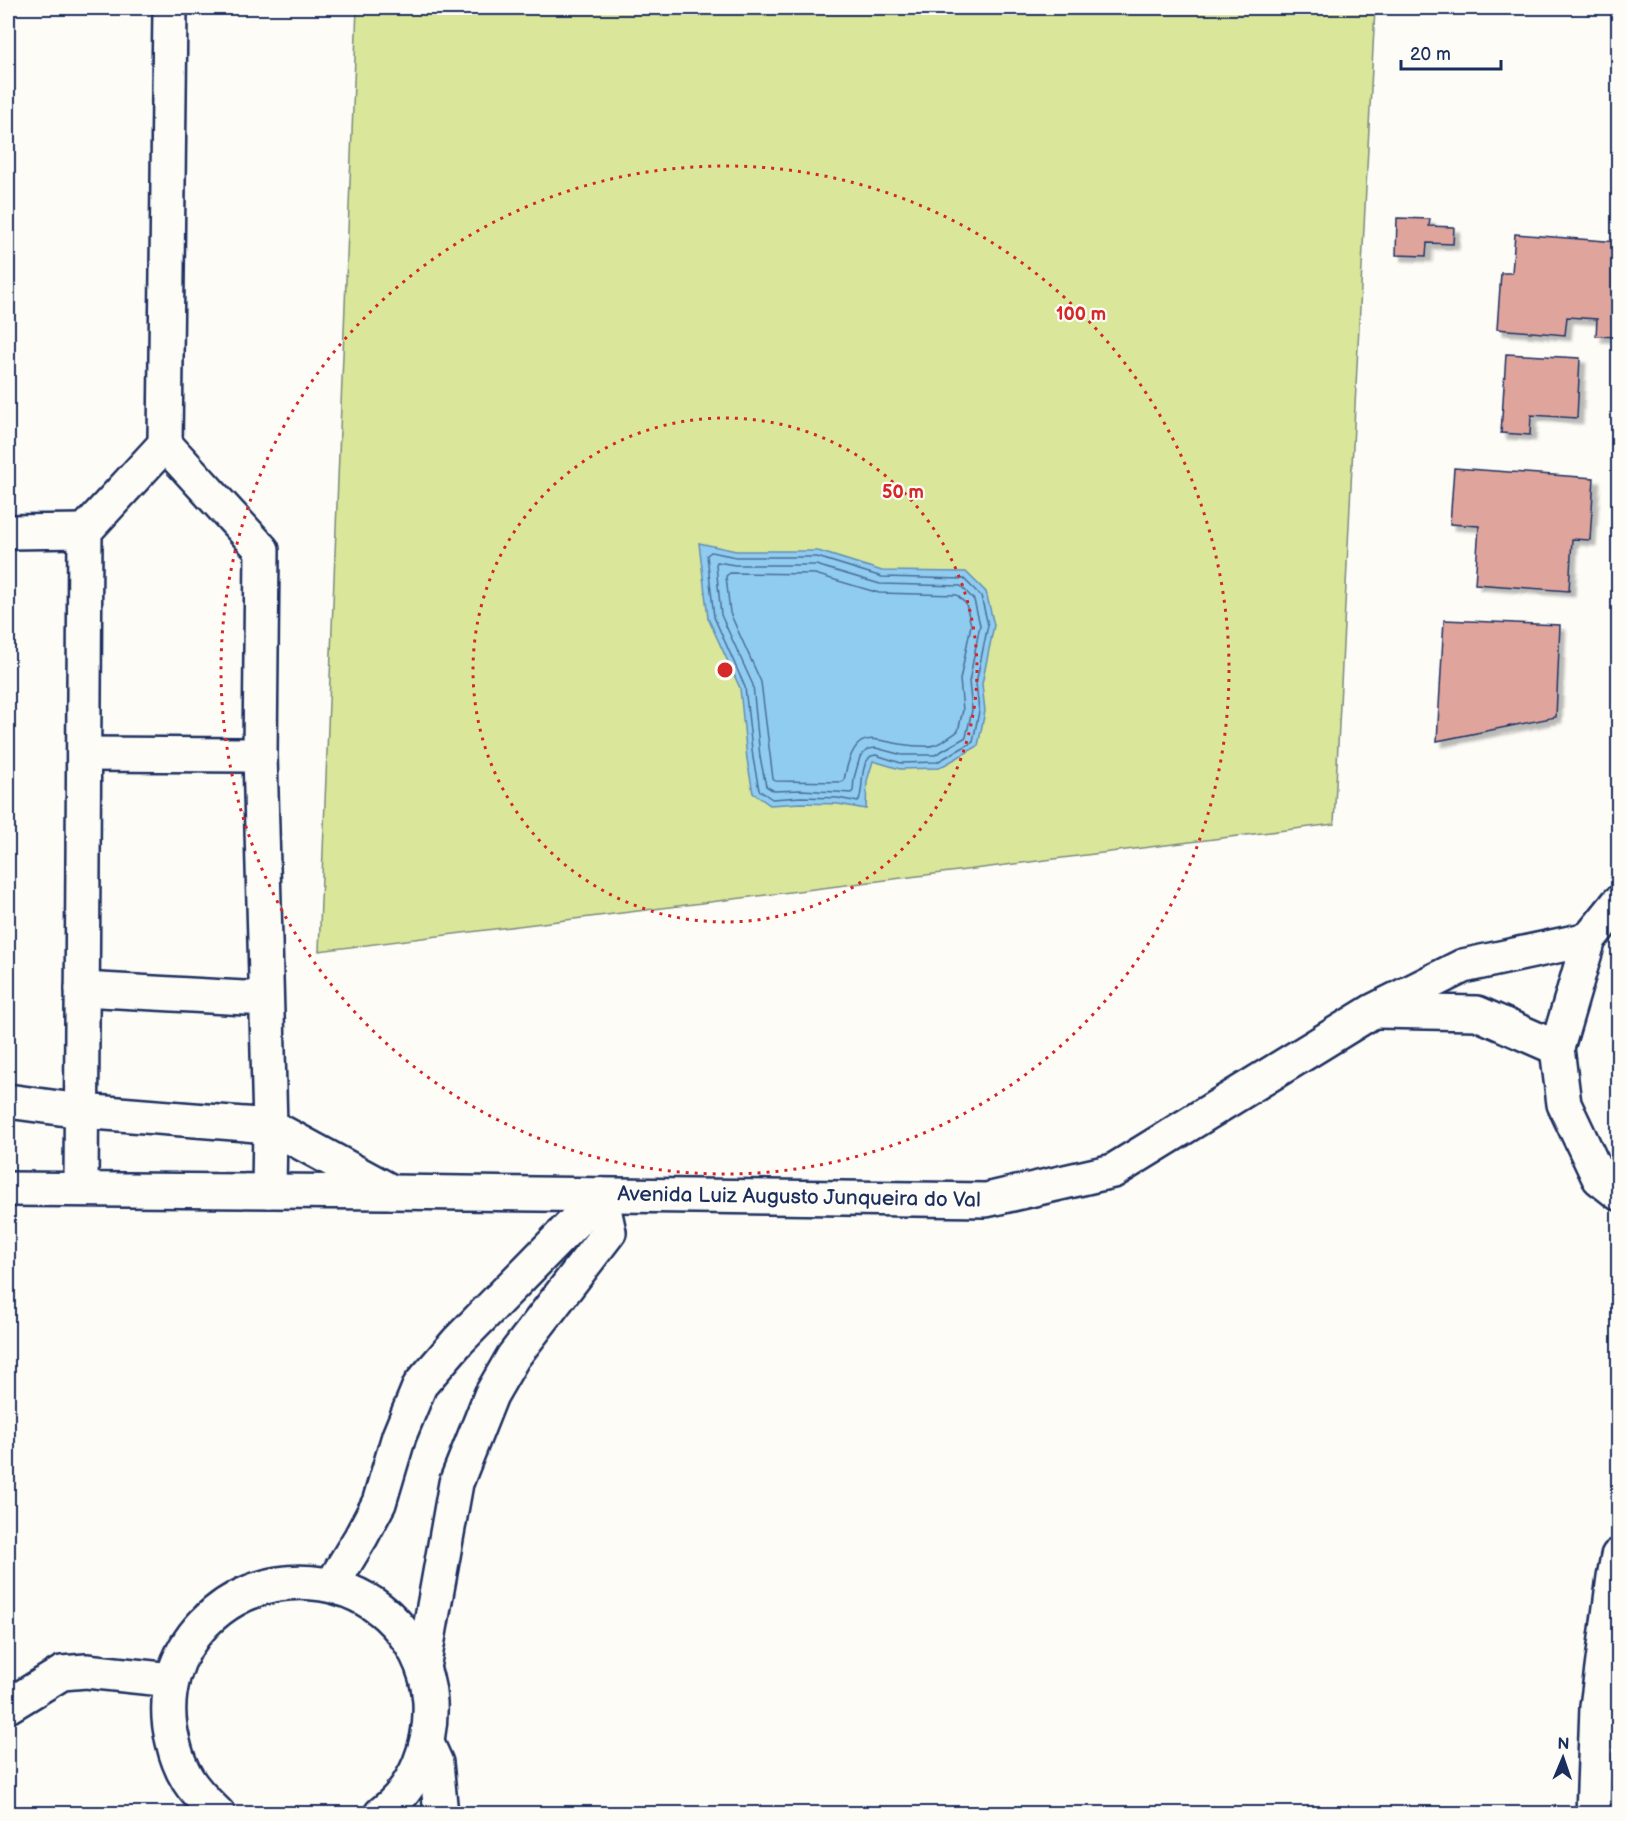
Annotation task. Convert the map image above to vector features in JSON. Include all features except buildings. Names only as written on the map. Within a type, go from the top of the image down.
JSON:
[{"type":"street","points":[[81,1189],[85,531],[165,444],[170,8]]},
{"type":"street","points":[[165,444],[262,550],[260,755],[270,1126],[269,1191]]},
{"type":"street","points":[[8,532],[85,531]]},
{"type":"street","points":[[84,754],[260,755]]},
{"type":"street","points":[[1618,903],[1589,939],[1557,1048],[1564,1104],[1599,1178],[1618,1193]]},
{"type":"street","name":"Avenida Luiz Augusto Junqueira do Val","points":[[8,1189],[986,1200],[1113,1171],[1373,1011],[1463,966],[1589,939]]},
{"type":"street","points":[[82,989],[265,999]]},
{"type":"street","points":[[1373,1011],[1477,1013],[1557,1048]]},
{"type":"street","name":"Avenida Luiz Augusto Junqueira do Val","points":[[8,1101],[81,1111],[270,1126],[392,1192]]},
{"type":"street","points":[[332,1585],[379,1503],[399,1436],[420,1385],[458,1341],[602,1195]]},
{"type":"street","points":[[423,1668],[456,1483],[491,1395],[513,1357],[609,1232],[602,1195]]},
{"type":"street","points":[[1593,1814],[1597,1707],[1618,1556]]},
{"type":"street","points":[[218,1814],[202,1799],[187,1779],[176,1755],[168,1705],[172,1680],[181,1655],[211,1615],[232,1600],[256,1589],[281,1582],[306,1581],[332,1585],[356,1593],[384,1613],[397,1624],[412,1645],[423,1668],[430,1693],[431,1718],[427,1743],[418,1768],[405,1790],[381,1814]]},
{"type":"street","points":[[8,1706],[62,1673],[86,1671],[172,1680]]},
{"type":"street","points":[[427,1743],[436,1763],[441,1814]]},
{"type":"green space","points":[[357,8],[1375,8],[1334,824],[319,951]]},
{"type":"water","points":[[699,543],[736,551],[818,551],[882,571],[966,572],[986,592],[994,625],[982,684],[985,711],[978,746],[939,768],[900,769],[873,761],[867,781],[866,809],[838,804],[770,805],[753,793],[740,688],[708,618]]}]
